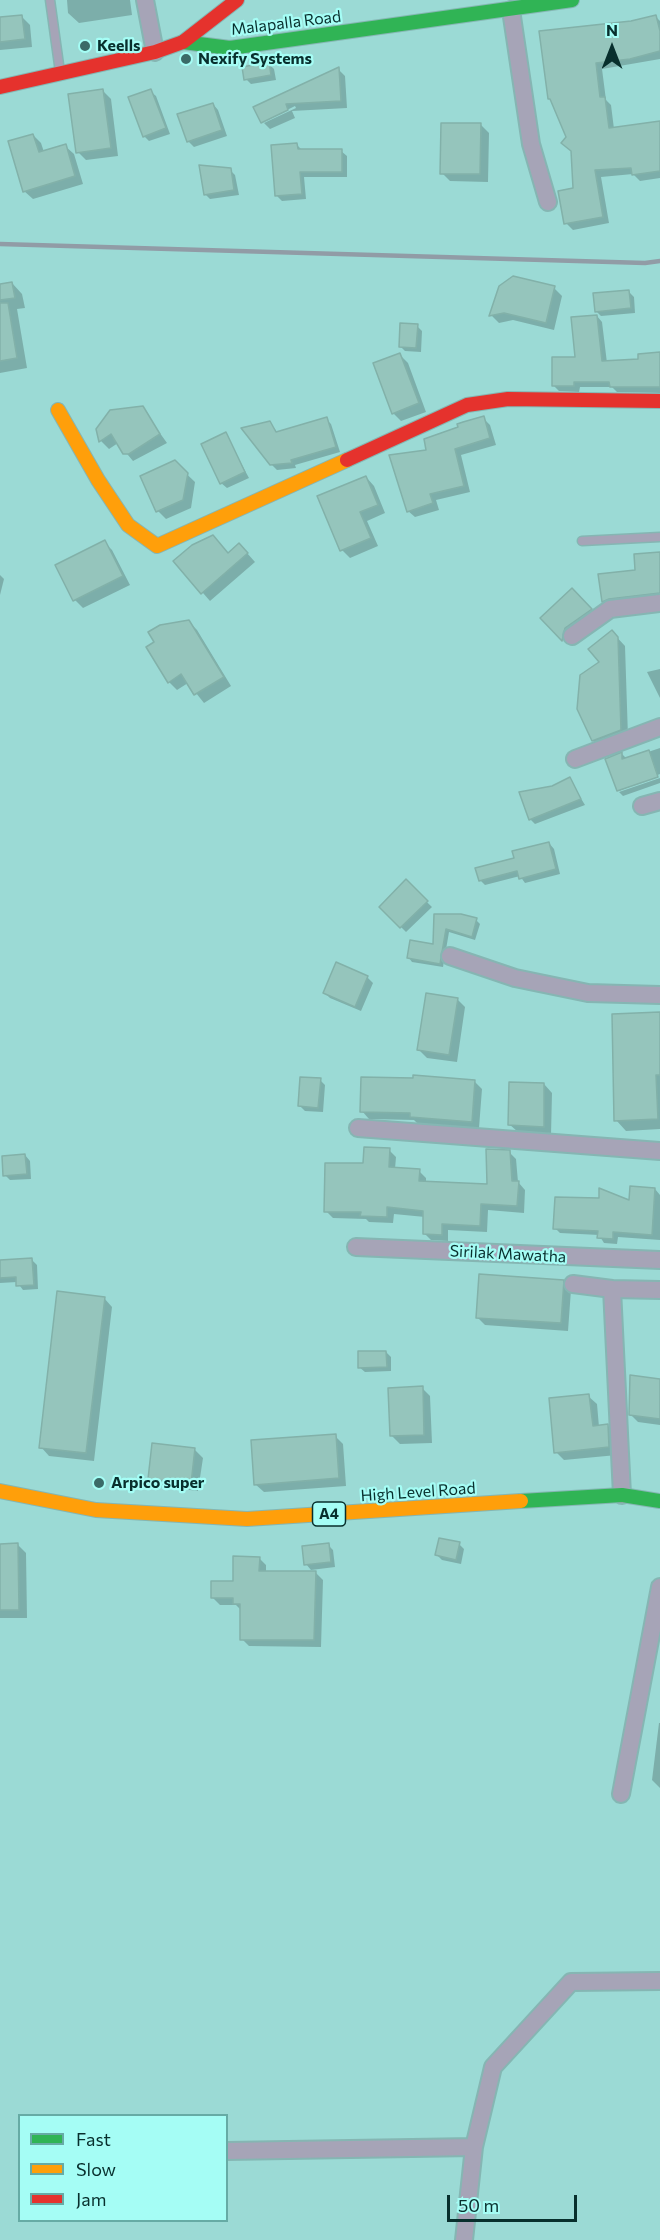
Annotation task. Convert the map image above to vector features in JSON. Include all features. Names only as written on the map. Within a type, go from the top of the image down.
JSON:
[{"type":"main road","points":[[0,87],[155,52],[183,42],[237,0]]},
{"type":"main road","name":"Malapalla Road","points":[[183,42],[230,48],[572,0]]},
{"type":"main road","points":[[58,410],[98,480],[128,525],[157,546],[467,405],[508,399],[660,401]]},
{"type":"main road","name":"High Level Road","points":[[0,1491],[96,1510],[247,1526],[622,1495],[660,1501]]},
{"type":"main road","name":"High Level Road","points":[[0,1505],[94,1522],[247,1526],[605,1505],[660,1510]]},
{"type":"street","points":[[145,0],[155,52]]},
{"type":"street","points":[[511,10],[531,144],[548,202]]},
{"type":"street","points":[[572,636],[610,609],[660,603]]},
{"type":"street","points":[[575,759],[660,727]]},
{"type":"street","points":[[642,806],[660,801]]},
{"type":"street","points":[[450,956],[525,981],[588,993],[660,995]]},
{"type":"street","points":[[358,1128],[660,1151]]},
{"type":"street","name":"Sirilak Mawatha","points":[[356,1247],[660,1260]]},
{"type":"street","points":[[573,1284],[612,1289],[660,1290]]},
{"type":"street","points":[[612,1289],[622,1495]]},
{"type":"street","points":[[621,1794],[660,1587]]},
{"type":"street","points":[[464,2240],[474,2147],[492,2067],[571,1982],[660,1981]]},
{"type":"street","points":[[228,2151],[474,2147]]},
{"type":"lane","points":[[50,0],[60,75]]},
{"type":"lane","points":[[582,541],[660,537]]},
{"type":"building","points":[[22,15],[25,39],[0,42],[0,17]]},
{"type":"building","points":[[656,15],[660,31],[660,51],[630,59],[596,63],[600,97],[605,97],[609,128],[660,121],[660,171],[632,175],[631,168],[595,170],[603,217],[564,224],[558,191],[573,188],[571,151],[561,143],[566,137],[550,99],[548,99],[539,31],[631,21]]},
{"type":"building","points":[[269,62],[271,75],[244,80],[242,67]]},
{"type":"building","points":[[339,67],[341,101],[286,104],[288,110],[261,123],[253,107]]},
{"type":"building","points":[[103,89],[111,148],[76,153],[68,94]]},
{"type":"building","points":[[151,89],[166,128],[143,137],[128,97]]},
{"type":"building","points":[[213,103],[222,130],[187,142],[177,114]]},
{"type":"building","points":[[441,123],[481,123],[480,174],[440,174]]},
{"type":"building","points":[[33,134],[39,152],[66,144],[75,176],[23,192],[8,141]]},
{"type":"building","points":[[297,143],[298,149],[342,149],[342,172],[300,172],[302,194],[275,196],[271,145]]},
{"type":"building","points":[[199,165],[231,168],[234,190],[204,195]]},
{"type":"building","points":[[513,276],[555,286],[546,323],[504,313],[489,316],[499,286]]},
{"type":"building","points":[[12,282],[15,298],[0,300],[0,284]]},
{"type":"building","points":[[629,290],[631,308],[595,312],[593,293]]},
{"type":"building","points":[[0,303],[8,303],[17,358],[0,361]]},
{"type":"building","points":[[597,315],[602,361],[638,359],[638,354],[660,352],[660,387],[610,387],[609,382],[574,382],[574,386],[552,386],[552,357],[575,357],[571,317]]},
{"type":"building","points":[[400,323],[418,324],[416,348],[399,347]]},
{"type":"building","points":[[400,353],[419,403],[392,414],[373,363]]},
{"type":"building","points":[[143,406],[160,434],[129,454],[123,454],[111,434],[99,442],[96,429],[110,410]]},
{"type":"building","points":[[484,416],[490,438],[455,449],[464,486],[430,494],[433,503],[407,512],[389,455],[426,450],[424,439],[458,427],[457,424]]},
{"type":"building","points":[[327,417],[336,447],[291,460],[292,463],[270,465],[241,428],[270,421],[276,432]]},
{"type":"building","points":[[226,432],[245,472],[220,484],[201,444]]},
{"type":"building","points":[[175,460],[188,473],[183,500],[156,512],[140,476]]},
{"type":"building","points":[[366,476],[378,505],[360,512],[371,538],[340,551],[317,496]]},
{"type":"building","points":[[213,535],[228,553],[239,543],[248,553],[201,594],[173,561],[192,545]]},
{"type":"building","points":[[105,540],[123,576],[73,601],[55,565]]},
{"type":"building","points":[[660,552],[660,593],[609,599],[602,602],[598,574],[635,570],[634,554]]},
{"type":"building","points":[[572,588],[592,609],[565,628],[562,641],[540,618]]},
{"type":"building","points":[[189,620],[224,677],[194,695],[181,674],[168,683],[146,647],[154,642],[148,632],[160,625]]},
{"type":"building","points":[[612,630],[618,637],[621,730],[592,741],[577,709],[580,675],[599,662],[588,649]]},
{"type":"building","points":[[649,750],[658,777],[617,791],[605,759],[622,752],[622,759]]},
{"type":"building","points":[[570,777],[581,799],[529,820],[519,792],[552,786]]},
{"type":"building","points":[[549,842],[556,869],[519,879],[517,871],[479,881],[475,868],[514,858],[512,851]]},
{"type":"building","points":[[406,879],[428,901],[400,928],[379,907]]},
{"type":"building","points":[[434,914],[461,914],[477,918],[472,937],[446,929],[440,964],[407,958],[410,940],[433,944]]},
{"type":"building","points":[[336,962],[368,976],[355,1007],[323,993]]},
{"type":"building","points":[[426,993],[458,998],[449,1055],[417,1050]]},
{"type":"building","points":[[660,1012],[660,1075],[656,1075],[658,1119],[614,1121],[612,1014]]},
{"type":"building","points":[[413,1075],[475,1080],[472,1122],[410,1117],[410,1113],[360,1112],[361,1077],[413,1078]]},
{"type":"building","points":[[300,1077],[321,1078],[318,1108],[298,1106]]},
{"type":"building","points":[[509,1082],[544,1083],[544,1127],[508,1125]]},
{"type":"building","points":[[364,1147],[390,1148],[389,1167],[420,1169],[419,1181],[487,1184],[486,1149],[510,1150],[512,1181],[519,1181],[517,1206],[481,1204],[480,1226],[442,1224],[442,1235],[423,1234],[423,1211],[387,1207],[387,1217],[360,1216],[361,1212],[324,1212],[325,1163],[363,1163]]},
{"type":"building","points":[[25,1154],[27,1174],[3,1176],[2,1156]]},
{"type":"building","points":[[630,1186],[655,1188],[652,1235],[613,1232],[613,1239],[597,1238],[598,1231],[553,1229],[555,1197],[599,1198],[599,1188],[629,1200]]},
{"type":"building","points":[[32,1258],[34,1285],[16,1286],[16,1277],[0,1278],[0,1260]]},
{"type":"building","points":[[479,1274],[564,1280],[561,1323],[476,1318]]},
{"type":"building","points":[[57,1291],[105,1297],[86,1453],[39,1448]]},
{"type":"building","points":[[358,1351],[386,1351],[387,1367],[358,1368]]},
{"type":"building","points":[[630,1375],[660,1379],[660,1419],[629,1415]]},
{"type":"building","points":[[423,1386],[424,1435],[390,1436],[388,1388]]},
{"type":"building","points":[[589,1394],[593,1426],[608,1424],[609,1447],[554,1453],[549,1398]]},
{"type":"building","points":[[336,1434],[339,1478],[254,1485],[251,1440]]},
{"type":"building","points":[[152,1443],[195,1448],[191,1484],[148,1479]]},
{"type":"building","points":[[439,1538],[460,1542],[456,1560],[435,1555]]},
{"type":"building","points":[[18,1543],[19,1610],[0,1610],[0,1544]]},
{"type":"building","points":[[329,1543],[331,1562],[304,1565],[302,1546]]},
{"type":"building","points":[[233,1556],[260,1557],[259,1571],[316,1571],[314,1640],[240,1640],[240,1604],[233,1604],[233,1598],[211,1598],[211,1581],[233,1581]]},
{"type":"railway","points":[[0,244],[645,263],[660,261]]},
{"type":"traffic: fast","points":[[183,42],[230,48],[572,0]]},
{"type":"traffic: fast","points":[[521,1501],[622,1495],[660,1501]]},
{"type":"traffic: slow","points":[[58,410],[98,480],[128,525],[157,546],[347,460]]},
{"type":"traffic: slow","points":[[0,1491],[96,1510],[247,1519],[521,1501]]},
{"type":"traffic: jam","points":[[0,87],[155,52],[183,42],[237,0]]},
{"type":"traffic: jam","points":[[347,460],[467,405],[508,399],[660,401]]},
{"type":"place","name":"Keells","points":[[85,46]]},
{"type":"place","name":"Nexify Systems","points":[[186,59]]},
{"type":"place","name":"Arpico super","points":[[99,1483]]}]
